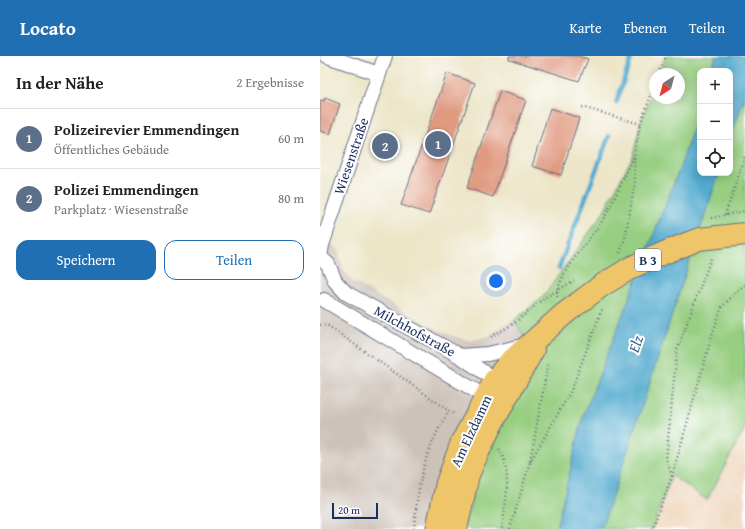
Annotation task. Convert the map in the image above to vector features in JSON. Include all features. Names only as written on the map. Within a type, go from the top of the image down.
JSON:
[{"type":"main road","name":"B 3","points":[[495,401],[536,339],[564,314],[601,286],[632,267],[699,239],[745,234]]},
{"type":"main road","name":"Am Elzdamm","points":[[456,529],[468,475],[480,446],[495,401]]},
{"type":"main road","name":"Am Elzdamm","points":[[437,529],[447,483],[480,446]]},
{"type":"street","points":[[328,56],[379,74]]},
{"type":"street","name":"Wiesenstraße","points":[[320,257],[322,245],[385,56]]},
{"type":"street","name":"Milchhofstraße","points":[[320,257],[328,264],[335,282],[346,293],[460,356],[495,401]]},
{"type":"street","name":"Milchhofstraße","points":[[335,282],[329,295],[322,301],[495,401]]},
{"type":"street","points":[[460,356],[488,354],[536,339]]},
{"type":"path","points":[[661,68],[666,56]]},
{"type":"path","points":[[557,290],[563,276],[605,216],[634,157],[640,124],[649,101]]},
{"type":"path","points":[[582,107],[640,124]]},
{"type":"path","points":[[723,223],[745,157]]},
{"type":"path","points":[[672,476],[666,459],[677,350],[713,253]]},
{"type":"path","points":[[489,339],[516,322],[544,298],[567,285]]},
{"type":"path","points":[[652,529],[672,476],[712,335],[722,307],[745,285]]},
{"type":"path","points":[[320,325],[327,325],[449,411],[435,433],[418,488],[414,529]]},
{"type":"path","points":[[510,529],[530,462],[549,358]]},
{"type":"path","points":[[480,446],[504,457],[507,470],[502,529]]},
{"type":"shaded area","points":[[320,242],[334,246],[339,252],[342,268],[352,281],[426,324],[450,335],[471,341],[488,336],[514,320],[540,360],[464,529],[320,529]]},
{"type":"shaded area","points":[[745,428],[745,529],[652,529],[672,476],[707,500]]},
{"type":"green space","points":[[666,56],[716,56],[712,68],[697,68],[697,115],[682,162],[583,417],[556,529],[464,529],[478,472],[521,388],[540,360],[514,320],[542,298],[601,216],[633,156],[640,124],[649,101],[649,104],[685,104],[685,68],[661,68]]},
{"type":"green space","points":[[745,96],[745,428],[707,500],[672,476],[652,529],[601,529],[718,176],[733,176],[733,131]]},
{"type":"water","points":[[716,56],[745,56],[745,96],[733,131],[733,68],[712,68]]},
{"type":"water","name":"Elz","points":[[697,115],[697,176],[718,176],[616,485],[601,529],[556,529],[583,417],[682,162]]},
{"type":"building","points":[[509,56],[578,56],[588,59],[579,81],[509,59]]},
{"type":"building","points":[[447,73],[475,83],[429,214],[401,205]]},
{"type":"building","points":[[500,91],[526,100],[493,197],[467,188]]},
{"type":"building","points":[[325,98],[340,104],[330,134],[320,131],[320,100],[324,101]]},
{"type":"building","points":[[550,108],[579,118],[561,175],[532,166]]},
{"type":"waterway","points":[[616,103],[632,56]]},
{"type":"waterway","points":[[559,268],[609,136]]},
{"type":"place","name":"Polizeirevier Emmendingen","points":[[438,144]]},
{"type":"place","name":"Polizei Emmendingen","points":[[385,146]]}]
